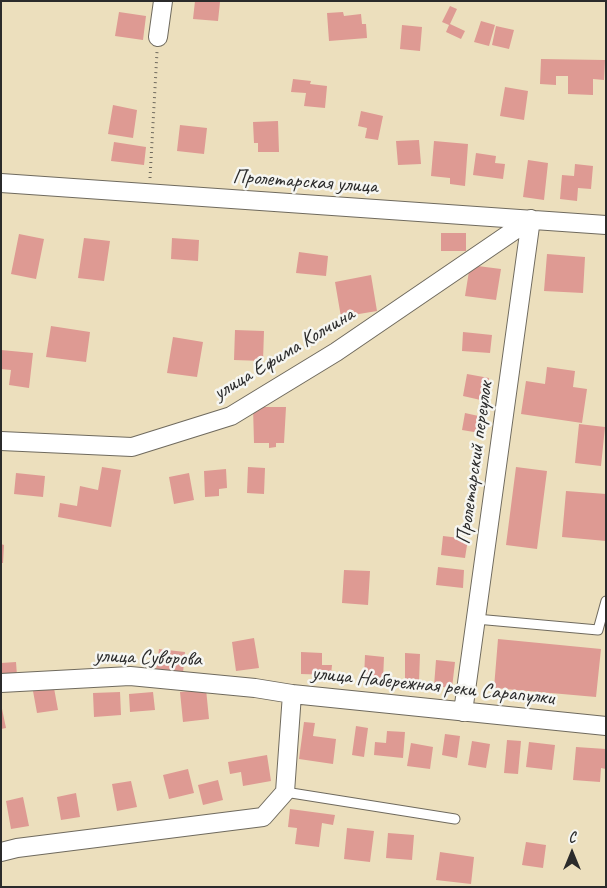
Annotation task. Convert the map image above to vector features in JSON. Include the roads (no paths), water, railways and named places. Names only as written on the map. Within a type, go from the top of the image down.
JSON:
[{"type":"street","points":[[158,36],[163,1]]},
{"type":"street","name":"Пролетарская улица","points":[[1,183],[606,225]]},
{"type":"street","name":"улица Ефима Колчина","points":[[1,441],[132,447],[231,416],[336,352],[531,219]]},
{"type":"street","name":"Пролетарский переулок","points":[[463,712],[531,219]]},
{"type":"street","name":"улица Суворова","points":[[1,683],[130,676],[255,688],[292,694]]},
{"type":"street","name":"улица Набережная реки Сарапулки","points":[[285,792],[292,694],[606,726]]},
{"type":"street","points":[[1,852],[17,848],[263,817],[285,792]]},
{"type":"lane","points":[[476,619],[598,630],[606,601]]},
{"type":"lane","points":[[285,792],[455,819]]}]
